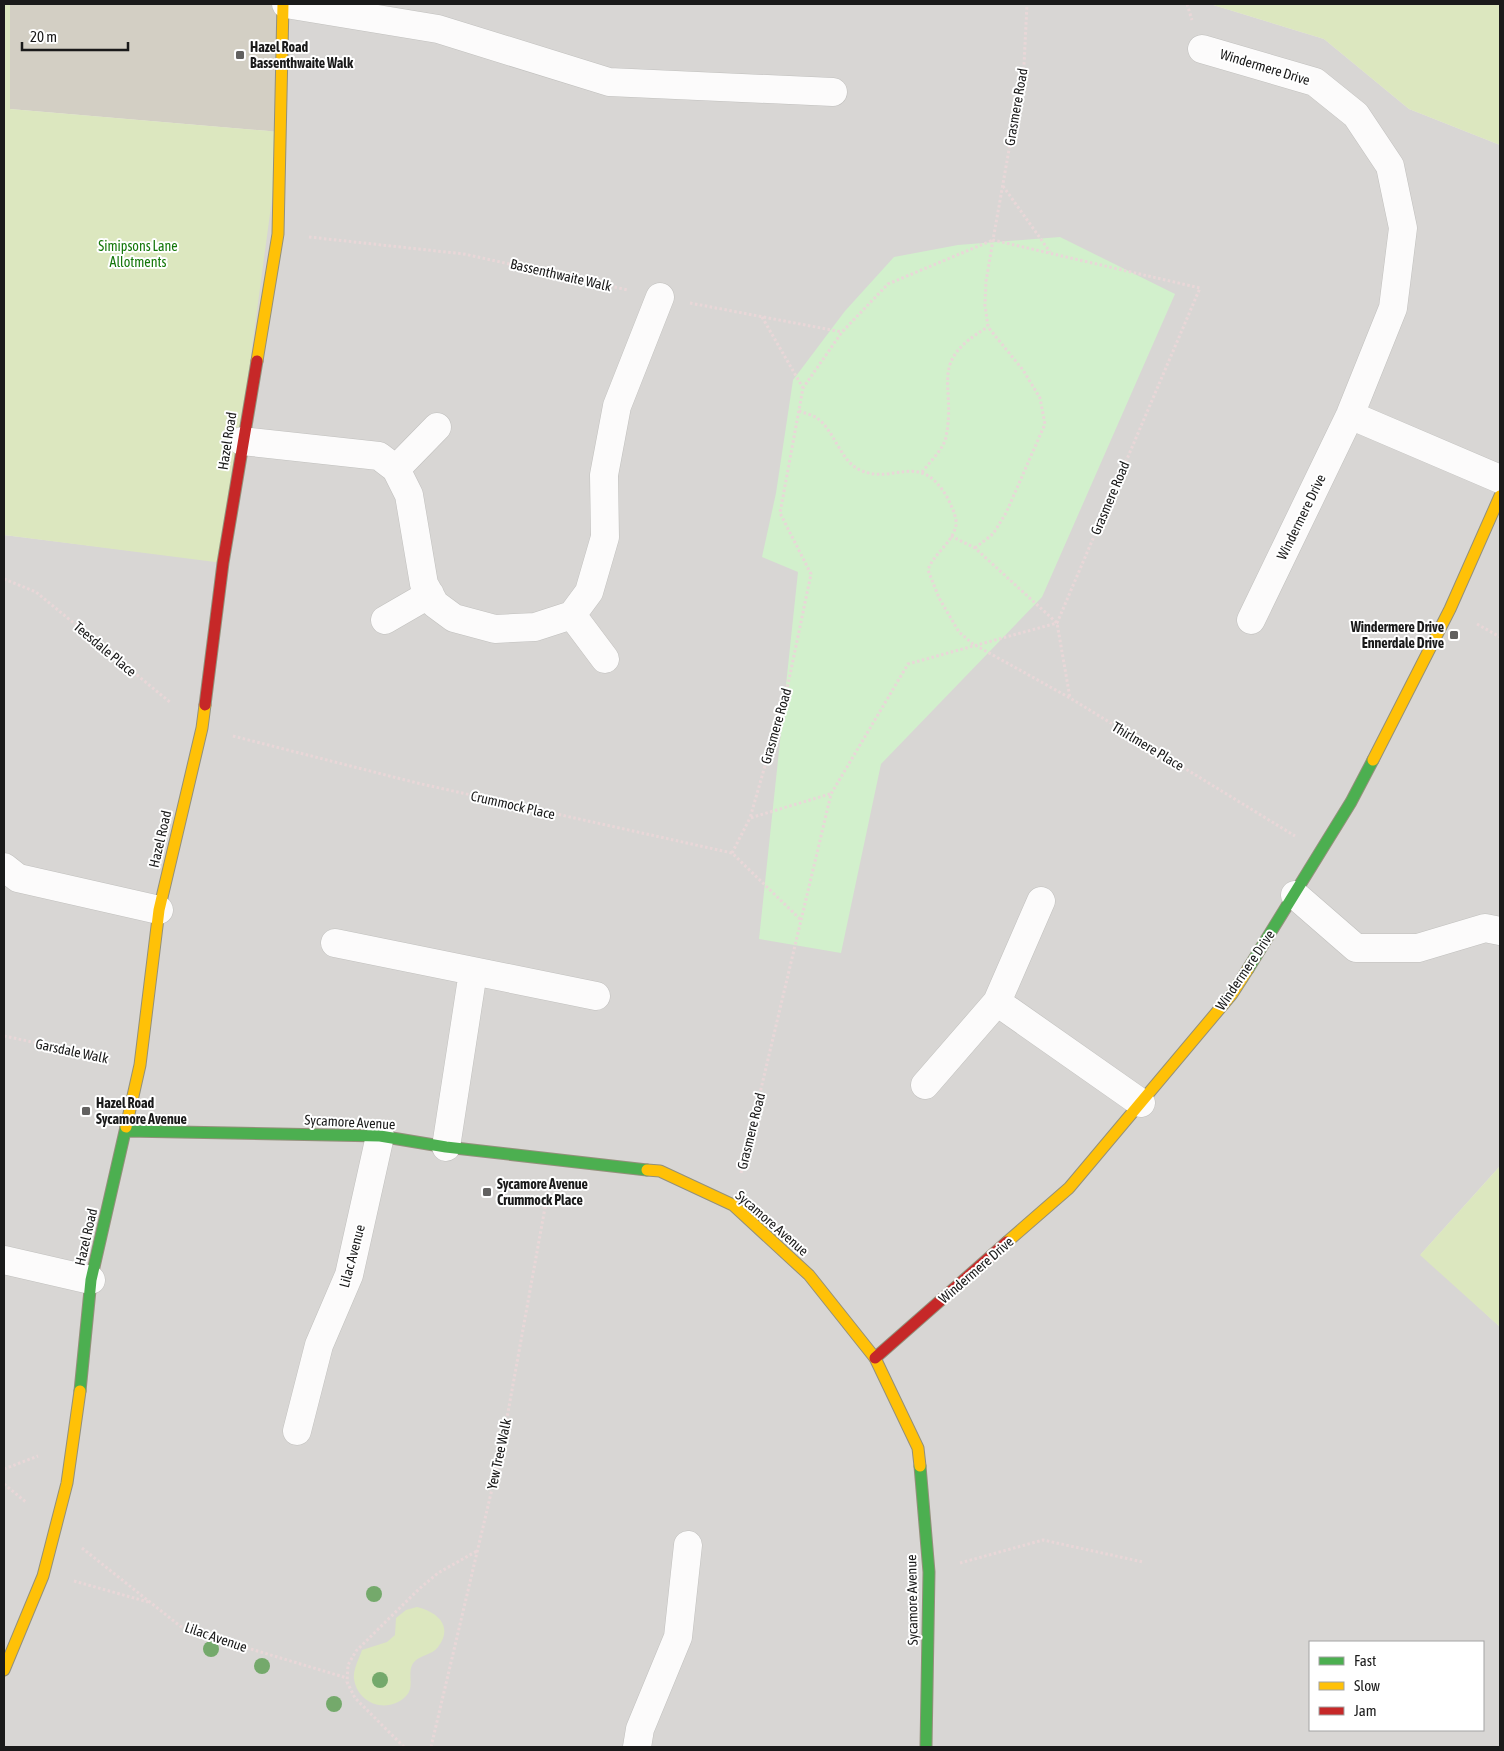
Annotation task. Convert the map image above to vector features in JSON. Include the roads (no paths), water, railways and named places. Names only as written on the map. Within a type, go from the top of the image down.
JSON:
[{"type":"street","points":[[285,4],[438,29],[609,82],[833,92]]},
{"type":"street","name":"Hazel Road","points":[[4,1670],[44,1572],[69,1473],[91,1280],[127,1131],[140,1065],[158,910],[202,728],[242,441],[278,234],[285,4]]},
{"type":"street","name":"Windermere Drive","points":[[1202,49],[1315,82],[1356,115],[1390,166],[1403,228],[1393,308],[1350,415],[1251,620]]},
{"type":"street","points":[[242,441],[379,456],[396,469],[409,495],[424,584],[436,604],[454,618],[495,629],[535,627],[572,615],[589,592],[605,537],[604,475],[617,406],[660,297]]},
{"type":"street","points":[[1350,415],[1500,479]]},
{"type":"street","points":[[396,469],[437,427]]},
{"type":"street","name":"Windermere Drive","points":[[875,1358],[1069,1188],[1232,994],[1351,802],[1450,609],[1500,496]]},
{"type":"street","points":[[385,620],[430,594]]},
{"type":"street","points":[[572,615],[604,659]]},
{"type":"street","points":[[4,868],[18,878],[158,910]]},
{"type":"street","points":[[1295,895],[1356,948],[1418,948],[1485,928],[1500,931]]},
{"type":"street","points":[[925,1085],[997,1002],[1041,901]]},
{"type":"street","points":[[335,943],[596,996]]},
{"type":"street","points":[[446,1147],[473,972]]},
{"type":"street","points":[[997,1002],[1142,1103]]},
{"type":"street","name":"Sycamore Avenue","points":[[127,1131],[380,1136],[446,1147],[660,1171],[733,1205],[809,1274],[875,1358],[918,1448],[928,1572],[926,1747]]},
{"type":"street","name":"Lilac Avenue","points":[[297,1431],[319,1345],[349,1275],[380,1136]]},
{"type":"street","points":[[4,1260],[91,1280]]},
{"type":"street","points":[[637,1747],[640,1729],[678,1637],[688,1545]]},
{"type":"place","name":"Hazel Road Bassenthwaite Walk","points":[[240,55]]},
{"type":"place","name":"Windermere Drive Ennerdale Drive","points":[[1454,635]]},
{"type":"place","name":"Hazel Road Sycamore Avenue","points":[[86,1111]]},
{"type":"place","name":"Sycamore Avenue Crummock Place","points":[[487,1192]]},
{"type":"park label","name":"Simipsons Lane Allotments","points":[[138,254]]}]
